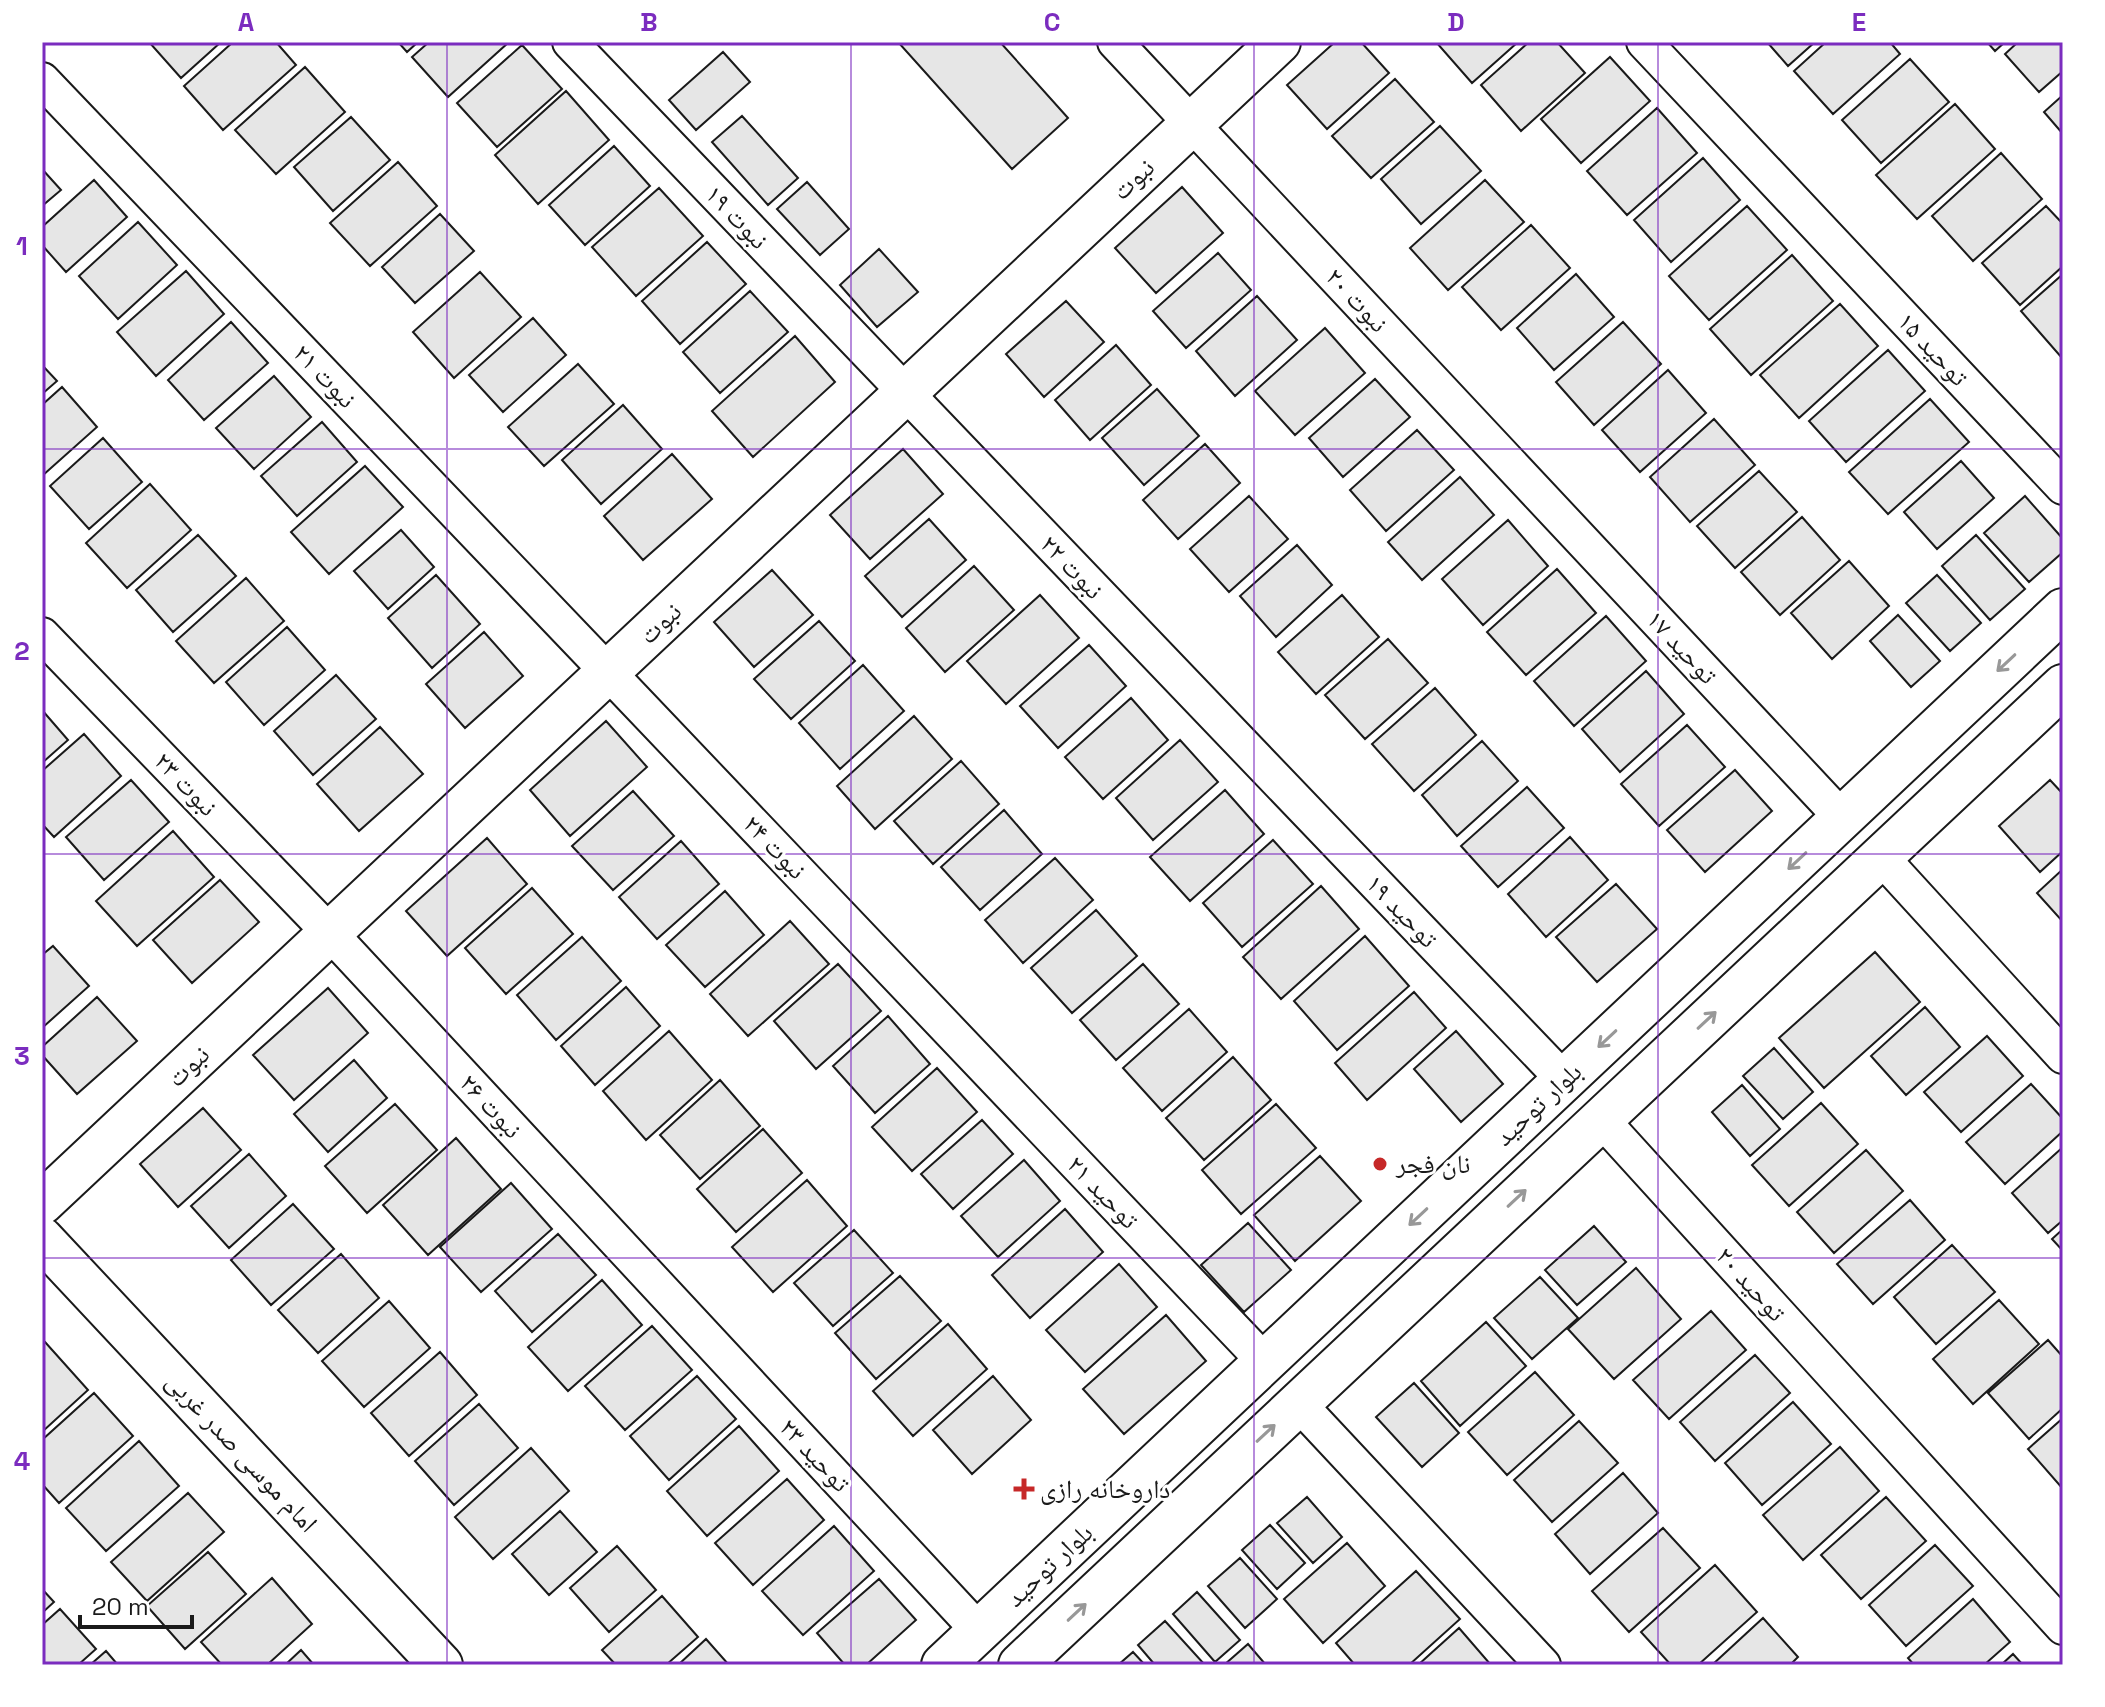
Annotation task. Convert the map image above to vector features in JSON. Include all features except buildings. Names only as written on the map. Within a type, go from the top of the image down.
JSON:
[{"type":"street","name":"نبوت ۱۹","points":[[570,42],[905,393]]},
{"type":"street","name":"نبوت ۲۰","points":[[1115,42],[1522,476]]},
{"type":"street","name":"نبوت","points":[[42,1203],[1279,42]]},
{"type":"street","name":"توحید ۱۵","points":[[1644,42],[2063,487]]},
{"type":"street","name":"نبوت ۲۱","points":[[42,80],[608,672]]},
{"type":"street","name":"نبوت ۲۲","points":[[905,393],[1240,742]]},
{"type":"street","name":"توحید ۱۷","points":[[1522,476],[1842,818]]},
{"type":"street","name":"بلوار توحید","points":[[943,1665],[2063,610]]},
{"type":"street","name":"نبوت ۲۳","points":[[42,635],[330,933]]},
{"type":"street","name":"نبوت ۲۴","points":[[608,672],[941,1022]]},
{"type":"street","name":"بلوار توحید","points":[[1020,1665],[2063,686]]},
{"type":"street","name":"توحید ۱۹","points":[[1240,742],[1564,1080]]},
{"type":"street","points":[[1881,857],[2063,1056]]},
{"type":"street","name":"نبوت ۲۶","points":[[330,933],[651,1279]]},
{"type":"street","name":"توحید ۲۱","points":[[941,1022],[1265,1362]]},
{"type":"street","name":"توحید ۲۰","points":[[1601,1119],[2063,1627]]},
{"type":"street","name":"امام موسی صدر غربی","points":[[42,1239],[441,1665]]},
{"type":"street","name":"توحید ۲۳","points":[[651,1279],[979,1631]]},
{"type":"street","points":[[1298,1403],[1543,1665]]},
{"type":"place","name":"نان فجر","points":[[1380,1164]]},
{"type":"place","name":"داروخانه رازی","points":[[1024,1489]]}]
